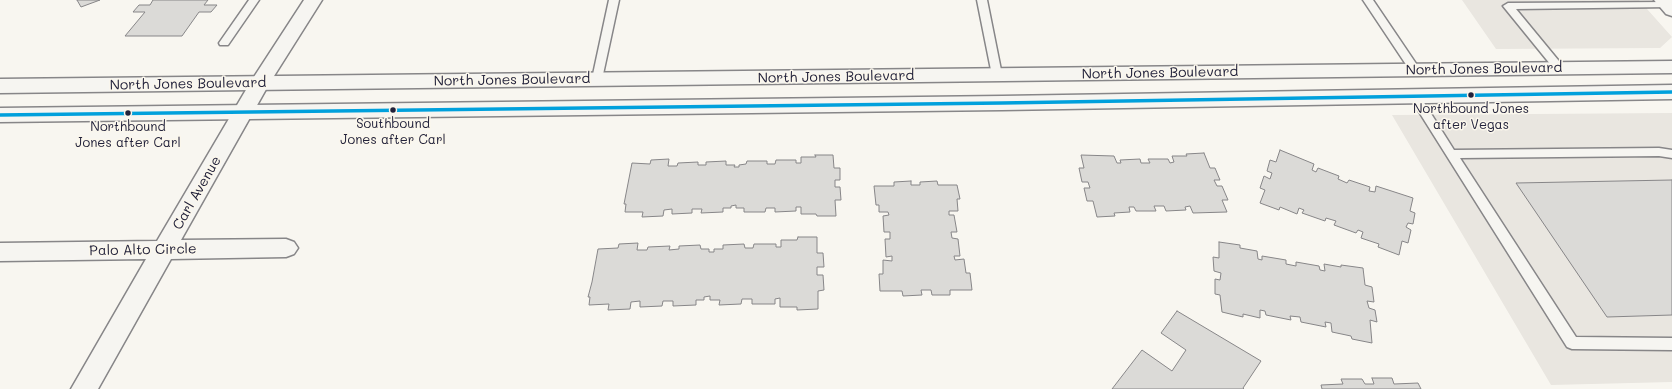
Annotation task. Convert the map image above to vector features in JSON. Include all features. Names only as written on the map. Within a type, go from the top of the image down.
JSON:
[{"type":"main road","name":"Carl Avenue","points":[[84,389],[260,83],[313,0]]},
{"type":"main road","name":"North Jones Boulevard","points":[[0,86],[1672,67]]},
{"type":"main road","points":[[997,75],[1002,103]]},
{"type":"main road","name":"North Jones Boulevard","points":[[0,115],[1002,103],[1672,92]]},
{"type":"main road","name":"Palo Alto Circle","points":[[0,252],[286,248]]},
{"type":"lane","points":[[224,43],[254,0]]},
{"type":"lane","points":[[597,79],[614,0]]},
{"type":"lane","points":[[982,0],[997,75]]},
{"type":"lane","points":[[1368,0],[1415,70]]},
{"type":"lane","points":[[1559,68],[1508,6],[1667,5]]},
{"type":"lane","points":[[1414,96],[1572,343],[1672,344]]},
{"type":"lane","points":[[1451,154],[1660,152],[1672,154]]},
{"type":"shaded area","points":[[1462,0],[1639,0],[1672,37],[1660,48],[1496,49]]},
{"type":"shaded area","points":[[1672,113],[1672,382],[1551,385],[1392,115]]},
{"type":"building","points":[[77,0],[100,0],[81,7]]},
{"type":"building","points":[[153,0],[208,0],[204,5],[217,5],[211,12],[199,12],[182,36],[125,36],[145,12],[133,12],[139,5],[150,5]]},
{"type":"building","points":[[1280,150],[1314,164],[1312,170],[1316,172],[1318,168],[1339,176],[1338,179],[1347,183],[1349,180],[1370,187],[1369,191],[1375,192],[1376,186],[1413,198],[1410,211],[1415,213],[1413,224],[1408,223],[1406,227],[1411,230],[1408,243],[1402,241],[1399,255],[1378,247],[1379,244],[1361,238],[1363,232],[1358,230],[1356,233],[1334,225],[1336,221],[1326,218],[1325,221],[1302,213],[1304,210],[1299,208],[1297,214],[1280,207],[1279,210],[1260,203],[1265,190],[1260,188],[1264,176],[1270,179],[1272,173],[1267,171],[1270,160],[1276,162]]},
{"type":"building","points":[[1204,153],[1210,168],[1215,168],[1220,180],[1214,180],[1217,186],[1222,186],[1228,200],[1222,200],[1227,212],[1193,213],[1190,206],[1185,207],[1186,210],[1166,211],[1164,206],[1154,206],[1156,211],[1136,211],[1134,207],[1129,207],[1130,212],[1114,213],[1115,216],[1097,217],[1093,201],[1087,201],[1084,188],[1090,188],[1088,182],[1082,182],[1079,168],[1084,168],[1081,155],[1114,156],[1117,163],[1121,163],[1120,160],[1140,159],[1141,163],[1150,163],[1148,159],[1168,159],[1170,163],[1174,162],[1172,156],[1187,156],[1186,154]]},
{"type":"building","points":[[815,155],[833,155],[834,168],[840,168],[840,180],[835,180],[835,187],[840,187],[841,200],[835,200],[836,216],[801,214],[801,207],[796,207],[796,211],[775,212],[775,208],[766,208],[765,212],[744,212],[744,208],[736,208],[736,205],[731,206],[731,208],[723,208],[723,212],[701,213],[702,209],[692,209],[692,213],[672,214],[672,209],[664,210],[663,216],[642,217],[643,212],[625,212],[626,204],[624,204],[632,163],[650,164],[651,160],[669,159],[668,166],[677,166],[678,163],[698,162],[698,165],[706,165],[706,162],[726,161],[726,165],[735,165],[734,167],[739,167],[739,165],[746,164],[747,161],[767,161],[767,164],[775,164],[776,160],[796,160],[796,163],[801,163],[801,157],[816,157]]},
{"type":"building","points":[[1672,180],[1672,315],[1607,317],[1516,183]]},
{"type":"building","points":[[911,181],[911,185],[920,185],[920,182],[937,181],[938,185],[957,185],[960,199],[957,199],[958,211],[949,211],[949,215],[954,215],[957,232],[951,232],[952,238],[958,239],[960,256],[954,256],[955,260],[964,259],[966,273],[970,273],[972,290],[950,290],[950,295],[932,295],[931,290],[921,290],[922,295],[903,296],[902,291],[880,291],[879,274],[883,274],[883,260],[892,261],[892,256],[886,257],[885,239],[890,239],[890,232],[884,232],[883,216],[889,215],[888,212],[879,212],[879,205],[876,205],[874,186],[894,186],[894,182]]},
{"type":"building","points":[[798,237],[817,237],[817,253],[823,253],[824,267],[817,267],[817,275],[823,275],[824,290],[818,291],[818,309],[797,310],[797,307],[780,307],[780,298],[775,299],[775,304],[752,304],[752,299],[742,299],[741,304],[719,305],[720,300],[710,300],[710,296],[704,297],[704,300],[696,300],[696,305],[673,306],[673,301],[663,301],[662,306],[640,307],[640,301],[631,302],[630,309],[608,310],[609,304],[589,305],[590,297],[588,297],[598,249],[618,248],[619,244],[638,243],[637,250],[647,250],[648,247],[670,246],[669,250],[679,249],[679,246],[700,245],[701,249],[709,249],[709,252],[714,252],[714,249],[723,249],[723,245],[744,244],[745,248],[753,248],[754,244],[776,244],[776,247],[781,247],[781,240],[797,240]]},
{"type":"building","points":[[1219,242],[1240,245],[1240,248],[1257,251],[1258,259],[1262,260],[1262,256],[1286,260],[1286,264],[1296,266],[1296,262],[1319,266],[1320,270],[1325,271],[1324,264],[1341,267],[1341,265],[1363,268],[1365,285],[1372,287],[1374,302],[1367,301],[1369,308],[1375,310],[1377,322],[1370,320],[1372,343],[1352,339],[1351,336],[1332,332],[1331,323],[1325,322],[1326,327],[1301,322],[1300,317],[1290,316],[1291,320],[1266,315],[1265,311],[1260,310],[1260,318],[1243,314],[1243,317],[1222,312],[1220,295],[1215,294],[1215,279],[1220,280],[1221,273],[1214,271],[1213,257],[1219,258]]},
{"type":"building","points":[[1177,311],[1261,361],[1243,388],[1244,389],[1112,389],[1142,350],[1172,371],[1186,350],[1161,333]]},
{"type":"building","points":[[1372,378],[1392,378],[1394,384],[1418,383],[1421,389],[1322,389],[1321,385],[1343,384],[1341,379],[1362,379],[1365,384],[1374,384]]},
{"type":"transit line","points":[[0,115],[1002,103],[1672,92]]},
{"type":"place","name":"Northbound Jones after Vegas","points":[[1471,95]]},
{"type":"place","name":"Southbound Jones after Carl","points":[[393,110]]},
{"type":"place","name":"Northbound Jones after Carl","points":[[128,113]]}]
